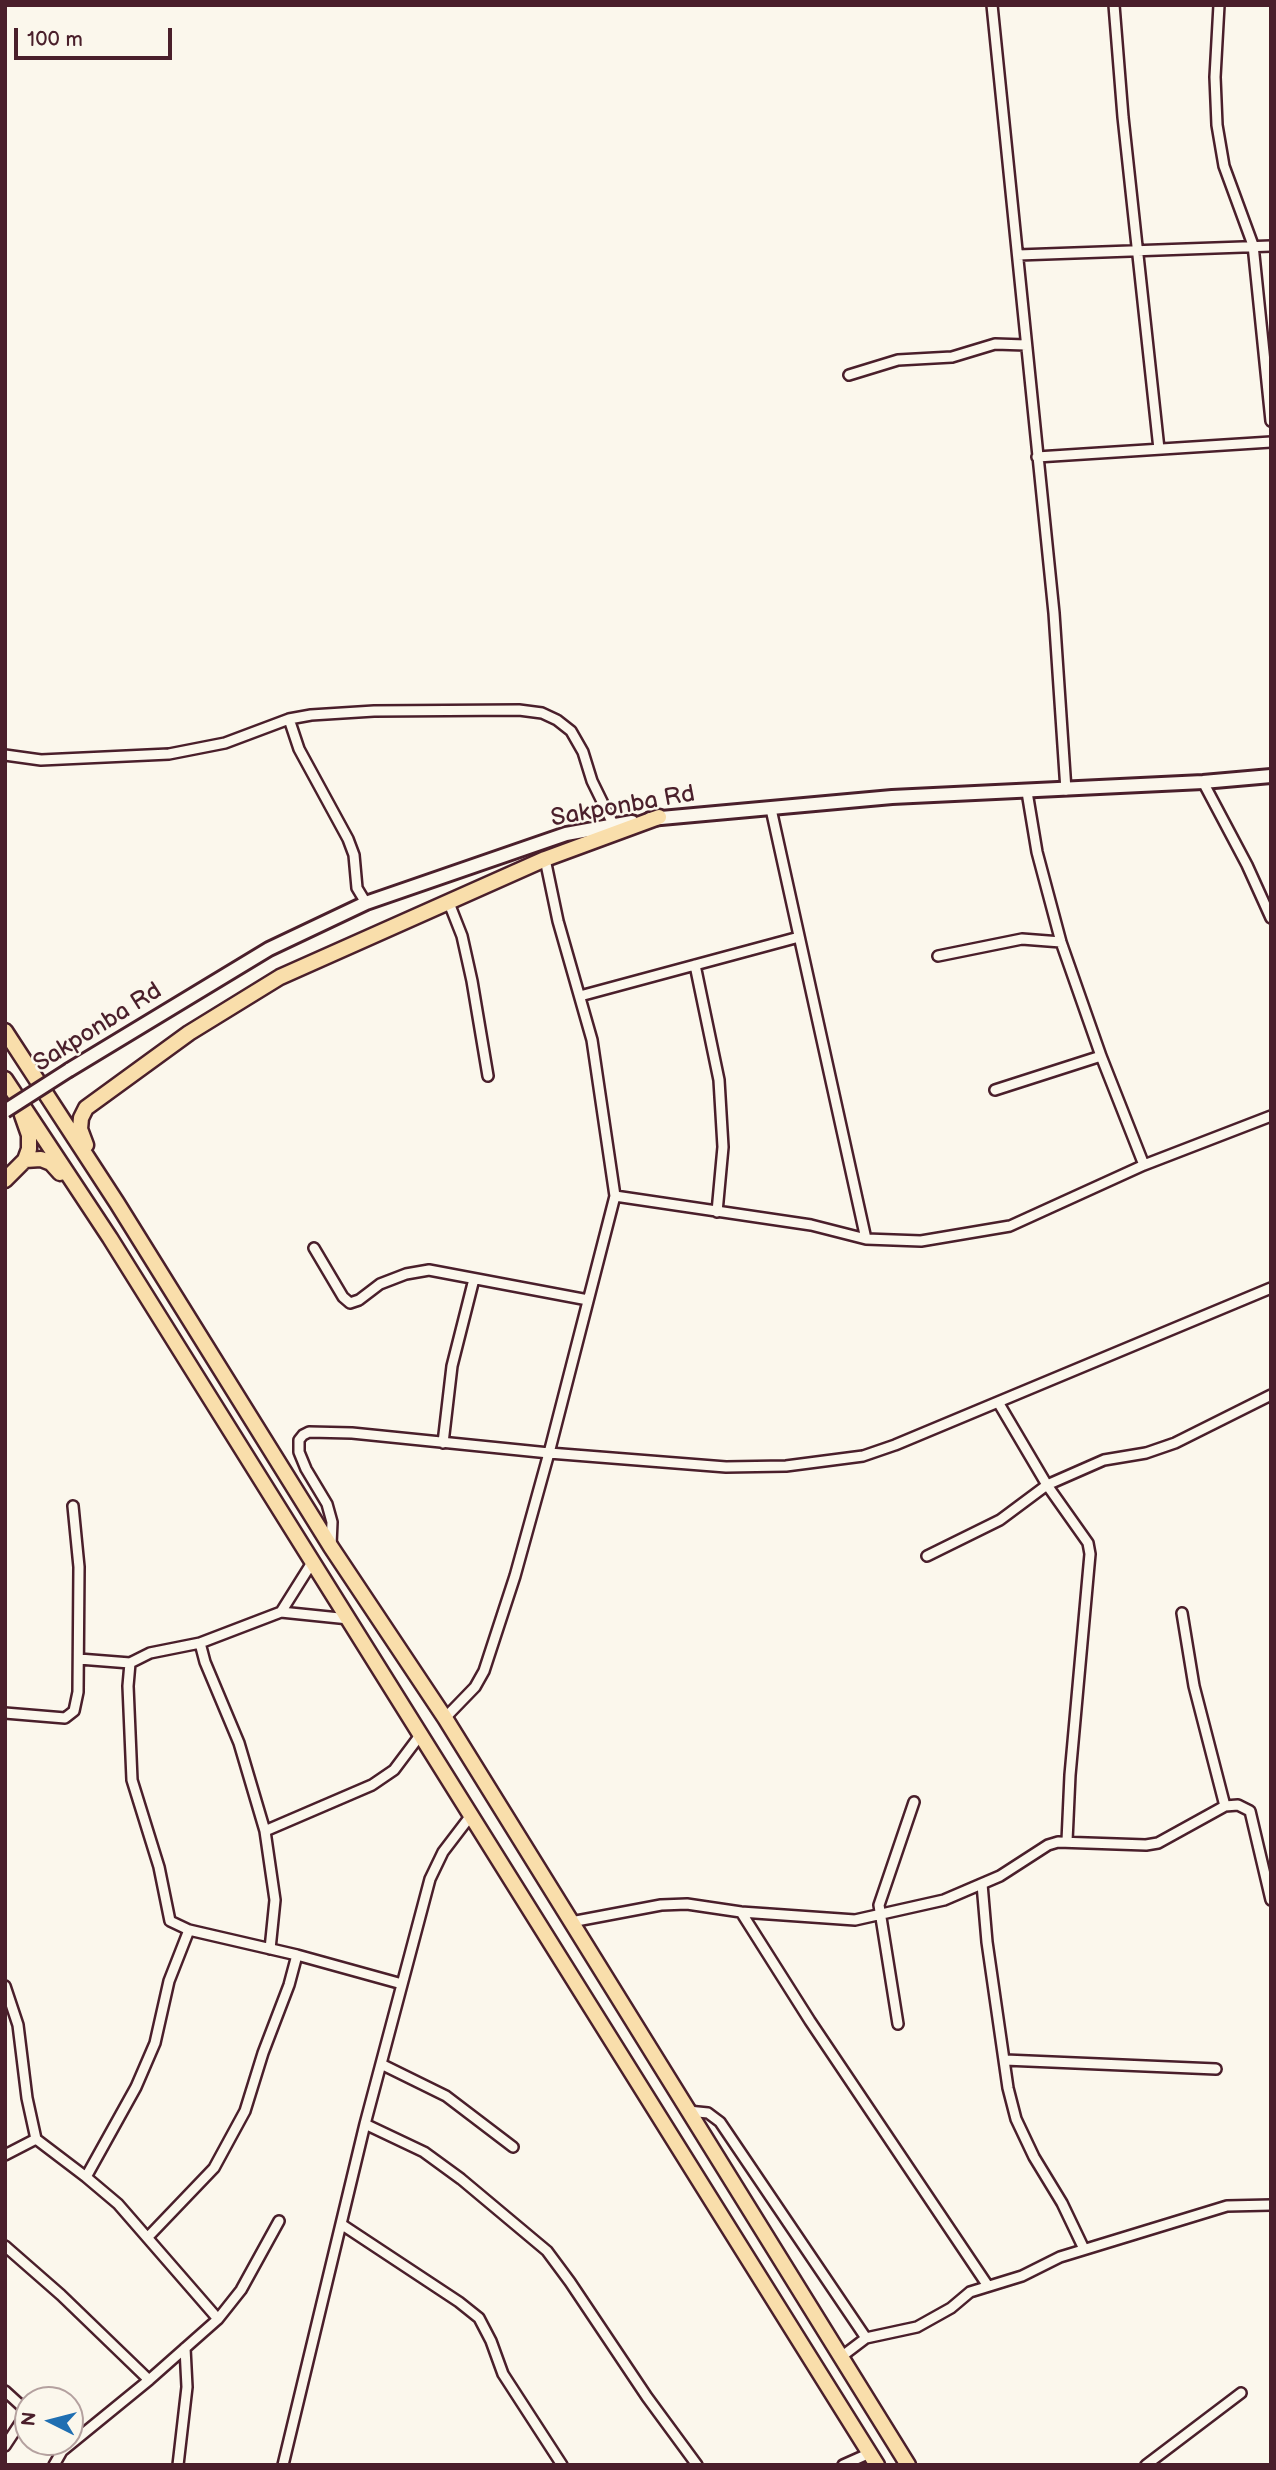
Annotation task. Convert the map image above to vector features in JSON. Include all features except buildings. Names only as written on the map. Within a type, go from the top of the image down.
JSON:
[{"type":"highway","points":[[5,1030],[57,1098],[74,1110],[86,1108],[189,1033],[280,977],[545,859],[659,817]]},
{"type":"highway","points":[[5,1030],[117,1203],[331,1547],[445,1718],[908,2465]]},
{"type":"highway","points":[[5,1079],[92,1211],[313,1561],[873,2459]]},
{"type":"highway","points":[[5,1086],[25,1120],[29,1135],[29,1149],[25,1160],[5,1180]]},
{"type":"highway","points":[[86,1108],[80,1129],[117,1203]]},
{"type":"highway","points":[[25,1160],[41,1159],[51,1163],[92,1211]]},
{"type":"highway","points":[[582,1991],[605,1977]]},
{"type":"main road","name":"Sakponba Rd","points":[[5,1111],[269,948],[366,904],[566,834],[659,817],[892,797],[1027,792],[1271,776]]},
{"type":"street","points":[[992,5],[1054,614],[1066,789]]},
{"type":"street","points":[[1114,5],[1118,68],[1158,449]]},
{"type":"street","points":[[1219,5],[1215,76],[1217,125],[1224,166],[1253,245],[1271,421]]},
{"type":"street","points":[[1018,255],[1271,246]]},
{"type":"street","points":[[849,375],[898,360],[953,357],[995,344],[1026,345]]},
{"type":"street","points":[[1037,457],[1271,442]]},
{"type":"street","points":[[5,755],[41,760],[169,754],[225,743],[289,719],[311,715],[374,711],[519,710],[542,713],[571,731],[583,752],[592,781],[614,826]]},
{"type":"street","points":[[289,719],[299,749],[348,839],[354,855],[357,888],[366,904]]},
{"type":"street","points":[[1203,782],[1247,865],[1271,918]]},
{"type":"street","points":[[1027,792],[1037,852],[1061,942],[1101,1056],[1144,1165]]},
{"type":"street","points":[[771,809],[866,1239]]},
{"type":"street","points":[[445,1718],[475,1687],[484,1671],[515,1576],[615,1196],[592,1040],[558,921],[545,859]]},
{"type":"street","points":[[449,904],[462,936],[488,1076]]},
{"type":"street","points":[[580,996],[799,937]]},
{"type":"street","points":[[938,956],[1022,939],[1061,942]]},
{"type":"street","points":[[695,965],[719,1080],[723,1147],[717,1212]]},
{"type":"street","points":[[995,1090],[1101,1056]]},
{"type":"street","points":[[615,1196],[811,1225],[866,1239],[921,1241],[1010,1226],[1144,1165],[1271,1116]]},
{"type":"street","points":[[314,1248],[343,1297],[350,1303],[359,1300],[380,1284],[406,1274],[429,1270],[589,1300]]},
{"type":"street","points":[[443,1443],[452,1366],[474,1279]]},
{"type":"street","points":[[331,1547],[332,1522],[327,1504],[299,1452],[299,1440],[309,1432],[352,1433],[726,1467],[786,1466],[863,1456],[1271,1289]]},
{"type":"street","points":[[927,1556],[1000,1520],[1047,1485],[1104,1460],[1146,1453],[1175,1443],[1271,1395]]},
{"type":"street","points":[[998,1402],[1047,1485],[1088,1543],[1090,1554],[1070,1775],[1067,1841]]},
{"type":"street","points":[[5,1713],[65,1718],[74,1711],[78,1692],[79,1567],[73,1506]]},
{"type":"street","points":[[281,1612],[313,1561]]},
{"type":"street","points":[[79,1659],[130,1663],[150,1653],[200,1643],[281,1612],[349,1619]]},
{"type":"street","points":[[1182,1613],[1194,1686],[1225,1806]]},
{"type":"street","points":[[200,1643],[205,1662],[239,1743],[265,1831],[275,1900],[270,1949]]},
{"type":"street","points":[[130,1663],[132,1780],[159,1867],[170,1921],[189,1930],[297,1955],[402,1984]]},
{"type":"street","points":[[265,1831],[372,1785],[394,1770],[421,1734]]},
{"type":"street","points":[[898,2024],[879,1914],[881,1894],[914,1802]]},
{"type":"street","points":[[571,1923],[687,1904],[741,1912],[855,1920],[944,1900],[1009,1871],[1048,1845],[1067,1841],[1146,1845],[1158,1843],[1225,1806],[1238,1805],[1250,1811],[1271,1900]]},
{"type":"street","points":[[283,2465],[365,2124],[430,1879],[443,1852],[472,1814]]},
{"type":"street","points":[[982,1884],[987,1942],[1008,2088],[1016,2119],[1084,2249]]},
{"type":"street","points":[[741,1912],[810,2021],[988,2286]]},
{"type":"street","points":[[86,2177],[136,2087],[155,2043],[169,1981],[189,1930]]},
{"type":"street","points":[[148,2237],[214,2168],[245,2111],[297,1955]]},
{"type":"street","points":[[5,1986],[18,2025],[27,2098],[36,2139],[118,2204],[218,2319]]},
{"type":"street","points":[[1005,2060],[1216,2069]]},
{"type":"street","points":[[381,2064],[446,2096],[513,2147]]},
{"type":"street","points":[[688,2111],[708,2113],[720,2122],[866,2338]]},
{"type":"street","points":[[365,2124],[424,2152],[461,2179],[547,2251],[696,2465]]},
{"type":"street","points":[[5,2155],[36,2139]]},
{"type":"street","points":[[841,2357],[866,2338],[917,2327],[951,2308],[964,2295],[1022,2276],[1060,2257],[1227,2206],[1271,2205]]},
{"type":"street","points":[[84,2433],[218,2319],[241,2290],[279,2221]]},
{"type":"street","points":[[341,2224],[479,2318],[503,2374],[562,2465]]},
{"type":"street","points":[[5,2246],[149,2379]]},
{"type":"street","points":[[178,2465],[187,2387],[185,2348]]},
{"type":"street","points":[[1146,2465],[1241,2393]]},
{"type":"street","points":[[843,2465],[873,2459]]}]
